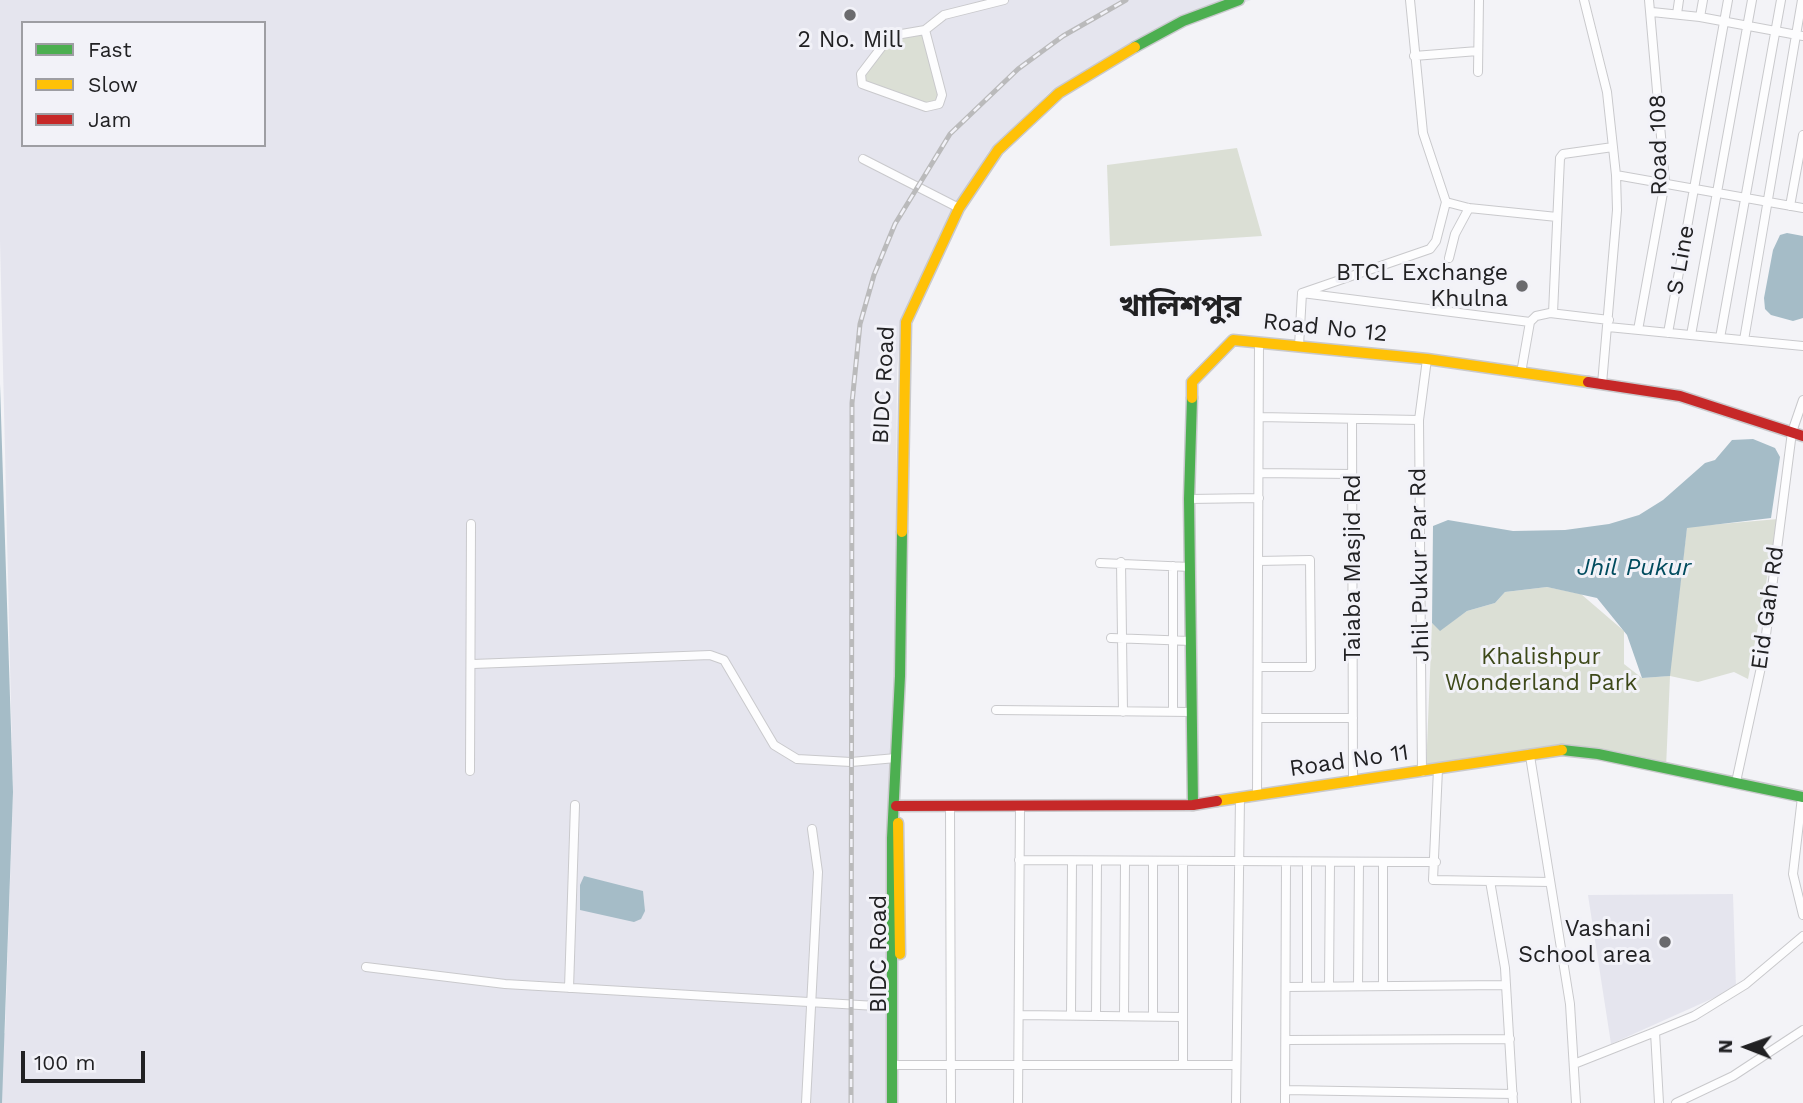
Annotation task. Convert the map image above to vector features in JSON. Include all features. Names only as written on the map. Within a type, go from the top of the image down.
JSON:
[{"type":"street","points":[[925,30],[942,95],[939,104],[926,107],[862,83],[861,74],[890,36],[925,30],[944,15],[1004,0]]},
{"type":"street","name":"BIDC Road","points":[[899,1103],[893,1007],[892,838],[896,806],[900,676],[905,327],[959,208],[998,150],[1059,93],[1183,21],[1238,0]]},
{"type":"street","points":[[1302,293],[1430,249],[1436,241],[1446,202],[1423,133],[1410,0]]},
{"type":"street","points":[[1478,72],[1479,0]]},
{"type":"street","points":[[1584,0],[1607,92],[1616,175],[1617,209],[1602,384]]},
{"type":"street","name":"Road 108","points":[[1637,330],[1665,182],[1653,12],[1649,0]]},
{"type":"street","points":[[1677,14],[1679,0]]},
{"type":"street","points":[[1700,17],[1703,0]]},
{"type":"street","name":"S Line","points":[[1668,332],[1728,0]]},
{"type":"street","points":[[1691,335],[1752,0]]},
{"type":"street","points":[[1720,338],[1781,0]]},
{"type":"street","points":[[1744,340],[1799,35],[1802,0]]},
{"type":"street","points":[[1653,12],[1700,17],[1799,35]]},
{"type":"street","points":[[1414,56],[1478,51]]},
{"type":"street","points":[[1790,206],[1803,135]]},
{"type":"street","points":[[1553,313],[1560,158],[1563,154],[1613,147]]},
{"type":"street","points":[[863,159],[959,208]]},
{"type":"street","points":[[1616,175],[1803,208]]},
{"type":"street","points":[[1446,202],[1469,208],[1557,217]]},
{"type":"street","points":[[1449,258],[1455,234],[1469,208]]},
{"type":"street","points":[[1302,293],[1530,322]]},
{"type":"street","points":[[1299,346],[1302,293]]},
{"type":"street","points":[[1521,373],[1530,322],[1536,316],[1553,313],[1637,330],[1803,346]]},
{"type":"street","name":"Road No 12","points":[[1193,805],[1189,499],[1194,376],[1233,340],[1427,359],[1679,396],[1797,434]]},
{"type":"street","points":[[1257,795],[1259,342]]},
{"type":"street","name":"Jhil Pukur Par Rd","points":[[1422,772],[1419,420],[1427,359]]},
{"type":"street","name":"Eid Gah Rd","points":[[1736,782],[1763,658],[1803,400]]},
{"type":"street","points":[[1259,417],[1419,420]]},
{"type":"street","name":"Taiaba Masjid Rd","points":[[1352,419],[1353,782]]},
{"type":"street","points":[[1259,473],[1352,474]]},
{"type":"street","points":[[1189,499],[1259,498]]},
{"type":"street","points":[[470,771],[473,664],[471,524]]},
{"type":"street","points":[[1258,561],[1310,560],[1311,667],[1258,667]]},
{"type":"street","points":[[1100,562],[1189,567]]},
{"type":"street","points":[[1121,562],[1123,712]]},
{"type":"street","points":[[1173,566],[1173,712]]},
{"type":"street","points":[[1111,638],[1191,640]]},
{"type":"street","points":[[473,664],[709,655],[724,660],[774,745],[797,759],[851,762],[896,758]]},
{"type":"street","points":[[996,710],[1192,712]]},
{"type":"street","points":[[1258,718],[1353,718]]},
{"type":"street","name":"Road No 11","points":[[896,806],[1193,805],[1561,750],[1598,754],[1803,797]]},
{"type":"street","points":[[1530,756],[1570,1004],[1576,1103]]},
{"type":"street","points":[[1438,769],[1436,862],[1433,880],[1550,882]]},
{"type":"street","points":[[1236,1103],[1240,797]]},
{"type":"street","points":[[1803,797],[1793,874],[1803,915]]},
{"type":"street","points":[[569,988],[575,805]]},
{"type":"street","name":"BIDC Road","points":[[892,1103],[896,1065],[900,836],[896,806]]},
{"type":"street","points":[[950,806],[951,1103]]},
{"type":"street","points":[[1018,1103],[1020,807]]},
{"type":"street","points":[[806,1103],[818,872],[812,828]]},
{"type":"street","points":[[1020,860],[1183,863],[1436,862]]},
{"type":"street","points":[[1071,1015],[1072,861]]},
{"type":"street","points":[[1096,1015],[1097,862]]},
{"type":"street","points":[[1124,1016],[1125,862]]},
{"type":"street","points":[[1153,862],[1153,1016]]},
{"type":"street","points":[[1358,986],[1359,862]]},
{"type":"street","points":[[1383,862],[1383,986]]},
{"type":"street","points":[[1182,1062],[1183,863]]},
{"type":"street","points":[[1285,1103],[1286,863]]},
{"type":"street","points":[[1307,863],[1307,986]]},
{"type":"street","points":[[1329,986],[1330,863]]},
{"type":"street","points":[[1286,1090],[1513,1098],[1506,985],[1490,881]]},
{"type":"street","points":[[1574,1064],[1694,1016],[1746,984],[1803,936]]},
{"type":"street","points":[[366,967],[569,988],[893,1007]]},
{"type":"street","points":[[1286,987],[1506,985]]},
{"type":"street","points":[[1019,1015],[1183,1017]]},
{"type":"street","points":[[1676,1103],[1733,1076],[1803,1030]]},
{"type":"street","points":[[1655,1032],[1659,1103]]},
{"type":"street","points":[[1286,1041],[1510,1039]]},
{"type":"street","points":[[896,1065],[1236,1065]]},
{"type":"shaded area","points":[[0,0],[1251,0],[1115,52],[1050,92],[989,151],[954,208],[901,329],[897,370],[892,1103],[2,1103],[1,1034],[5,1033],[13,792],[0,240]]},
{"type":"shaded area","name":"Vashani School area","points":[[1733,894],[1736,988],[1611,1044],[1588,895]]},
{"type":"green space","points":[[925,30],[942,95],[936,106],[865,85],[861,74],[887,38]]},
{"type":"green space","points":[[1237,148],[1262,236],[1110,246],[1107,165]]},
{"type":"green space","name":"Khalishpur Wonderland Park","points":[[1778,519],[1748,679],[1734,672],[1698,682],[1670,676],[1666,768],[1561,750],[1426,771],[1432,623],[1440,630],[1467,611],[1495,603],[1505,592],[1547,587],[1581,594],[1624,631],[1624,664],[1642,678],[1669,676],[1687,527]]},
{"type":"water","points":[[1787,233],[1803,236],[1803,318],[1793,321],[1771,315],[1765,309],[1764,298],[1773,250],[1780,235]]},
{"type":"water","points":[[0,384],[13,792],[2,1103],[0,1103]]},
{"type":"water","name":"Jhil Pukur","points":[[1753,439],[1775,448],[1780,457],[1771,518],[1687,528],[1670,676],[1642,678],[1627,635],[1597,598],[1547,587],[1505,592],[1495,603],[1467,611],[1440,631],[1432,623],[1433,526],[1448,520],[1513,531],[1565,530],[1609,524],[1639,515],[1663,500],[1705,463],[1715,460],[1732,440]]},
{"type":"water","points":[[584,876],[643,891],[645,911],[641,919],[634,922],[580,910],[580,885]]},
{"type":"railway","points":[[851,1103],[852,403],[860,324],[874,275],[895,224],[950,134],[1018,69],[1063,36],[1126,0]]},
{"type":"traffic: fast","points":[[1135,47],[1183,21],[1239,0]]},
{"type":"traffic: fast","points":[[1192,398],[1189,499],[1193,805]]},
{"type":"traffic: fast","points":[[892,1103],[892,838],[900,676],[902,532]]},
{"type":"traffic: fast","points":[[1562,750],[1598,754],[1803,797]]},
{"type":"traffic: slow","points":[[902,532],[906,322],[959,208],[998,150],[1059,93],[1135,47]]},
{"type":"traffic: slow","points":[[1192,398],[1192,382],[1233,340],[1427,359],[1588,382]]},
{"type":"traffic: slow","points":[[1217,801],[1562,750]]},
{"type":"traffic: slow","points":[[898,823],[900,954]]},
{"type":"traffic: jam","points":[[1588,382],[1680,396],[1803,436]]},
{"type":"traffic: jam","points":[[896,806],[1193,805],[1217,801]]},
{"type":"place","name":"2 No. Mill","points":[[850,15]]},
{"type":"place","name":"BTCL Exchange Khulna","points":[[1522,286]]},
{"type":"place","name":"Vashani School area","points":[[1665,942]]},
{"type":"district","name":"খালিশপুর","points":[[1180,307]]}]
